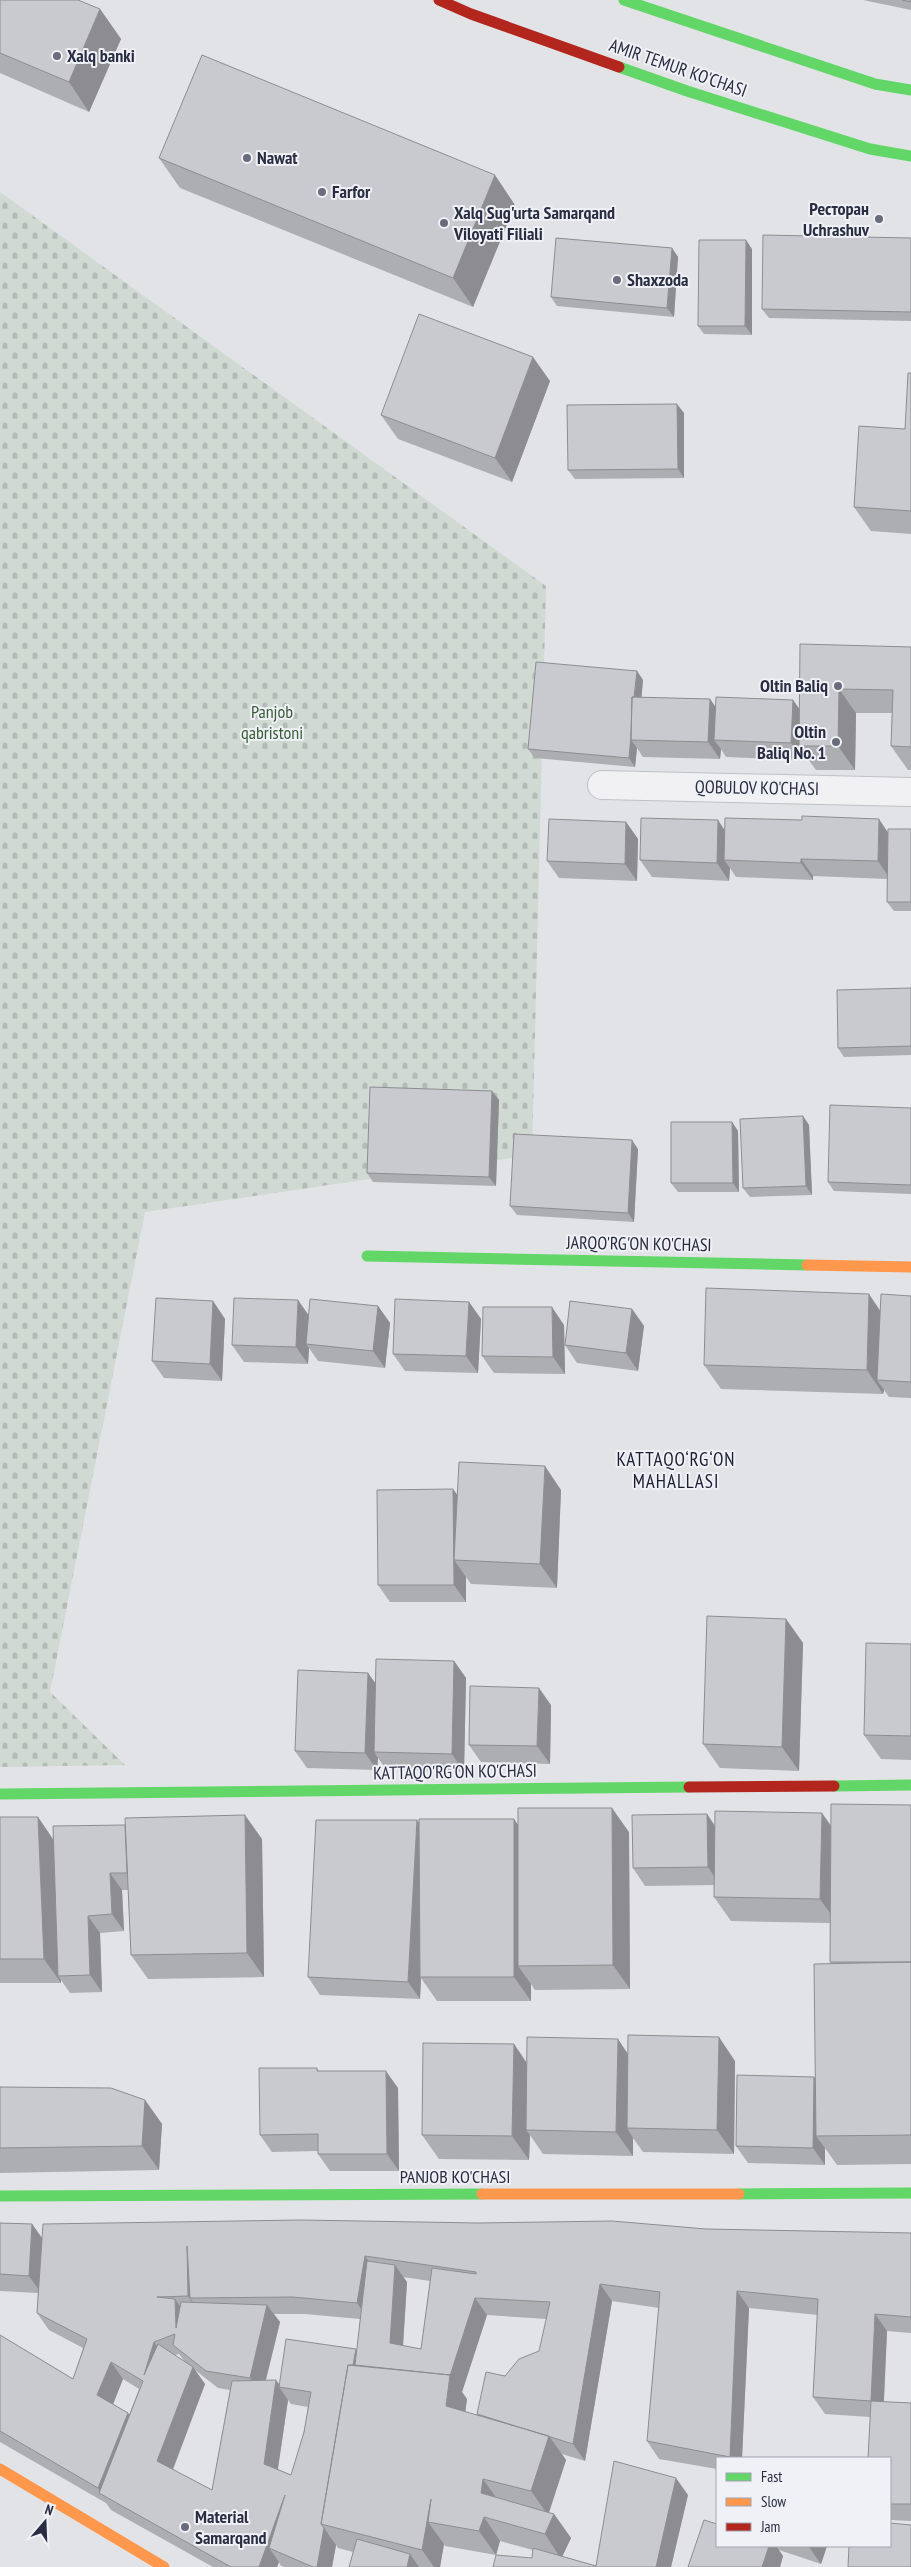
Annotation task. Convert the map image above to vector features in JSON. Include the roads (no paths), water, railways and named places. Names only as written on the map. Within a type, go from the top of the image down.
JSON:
[{"type":"street","name":"AMIR TEMUR KO'CHASI","points":[[438,0],[471,14],[687,90],[870,148],[911,156]]},
{"type":"street","points":[[624,0],[875,84],[911,90]]},
{"type":"street","name":"QOBULOV KO'CHASI","points":[[602,785],[911,792]]},
{"type":"street","name":"JARQO'RG'ON KO'CHASI","points":[[367,1256],[911,1267]]},
{"type":"street","name":"KATTAQO'RG'ON KO'CHASI","points":[[0,1794],[911,1785]]},
{"type":"street","name":"PANJOB KO'CHASI","points":[[0,2196],[911,2193]]},
{"type":"street","points":[[0,2469],[164,2567]]},
{"type":"place","name":"Xalq banki","points":[[57,56]]},
{"type":"place","name":"Nawat","points":[[247,158]]},
{"type":"place","name":"Farfor","points":[[322,192]]},
{"type":"place","name":"Ресторан Uchrashuv","points":[[879,219]]},
{"type":"place","name":"Xalq Sug'urta Samarqand Viloyati Filiali","points":[[444,223]]},
{"type":"place","name":"Shaxzoda","points":[[617,280]]},
{"type":"place","name":"Oltin Baliq","points":[[838,686]]},
{"type":"place","name":"Oltin Baliq No. 1","points":[[836,742]]},
{"type":"place","name":"Material Samarqand","points":[[185,2527]]},
{"type":"district","name":"KATTAQO‘RG‘ON MAHALLASI","points":[[676,1470]]},
{"type":"park label","name":"Panjob qabristoni","points":[[272,722]]}]
